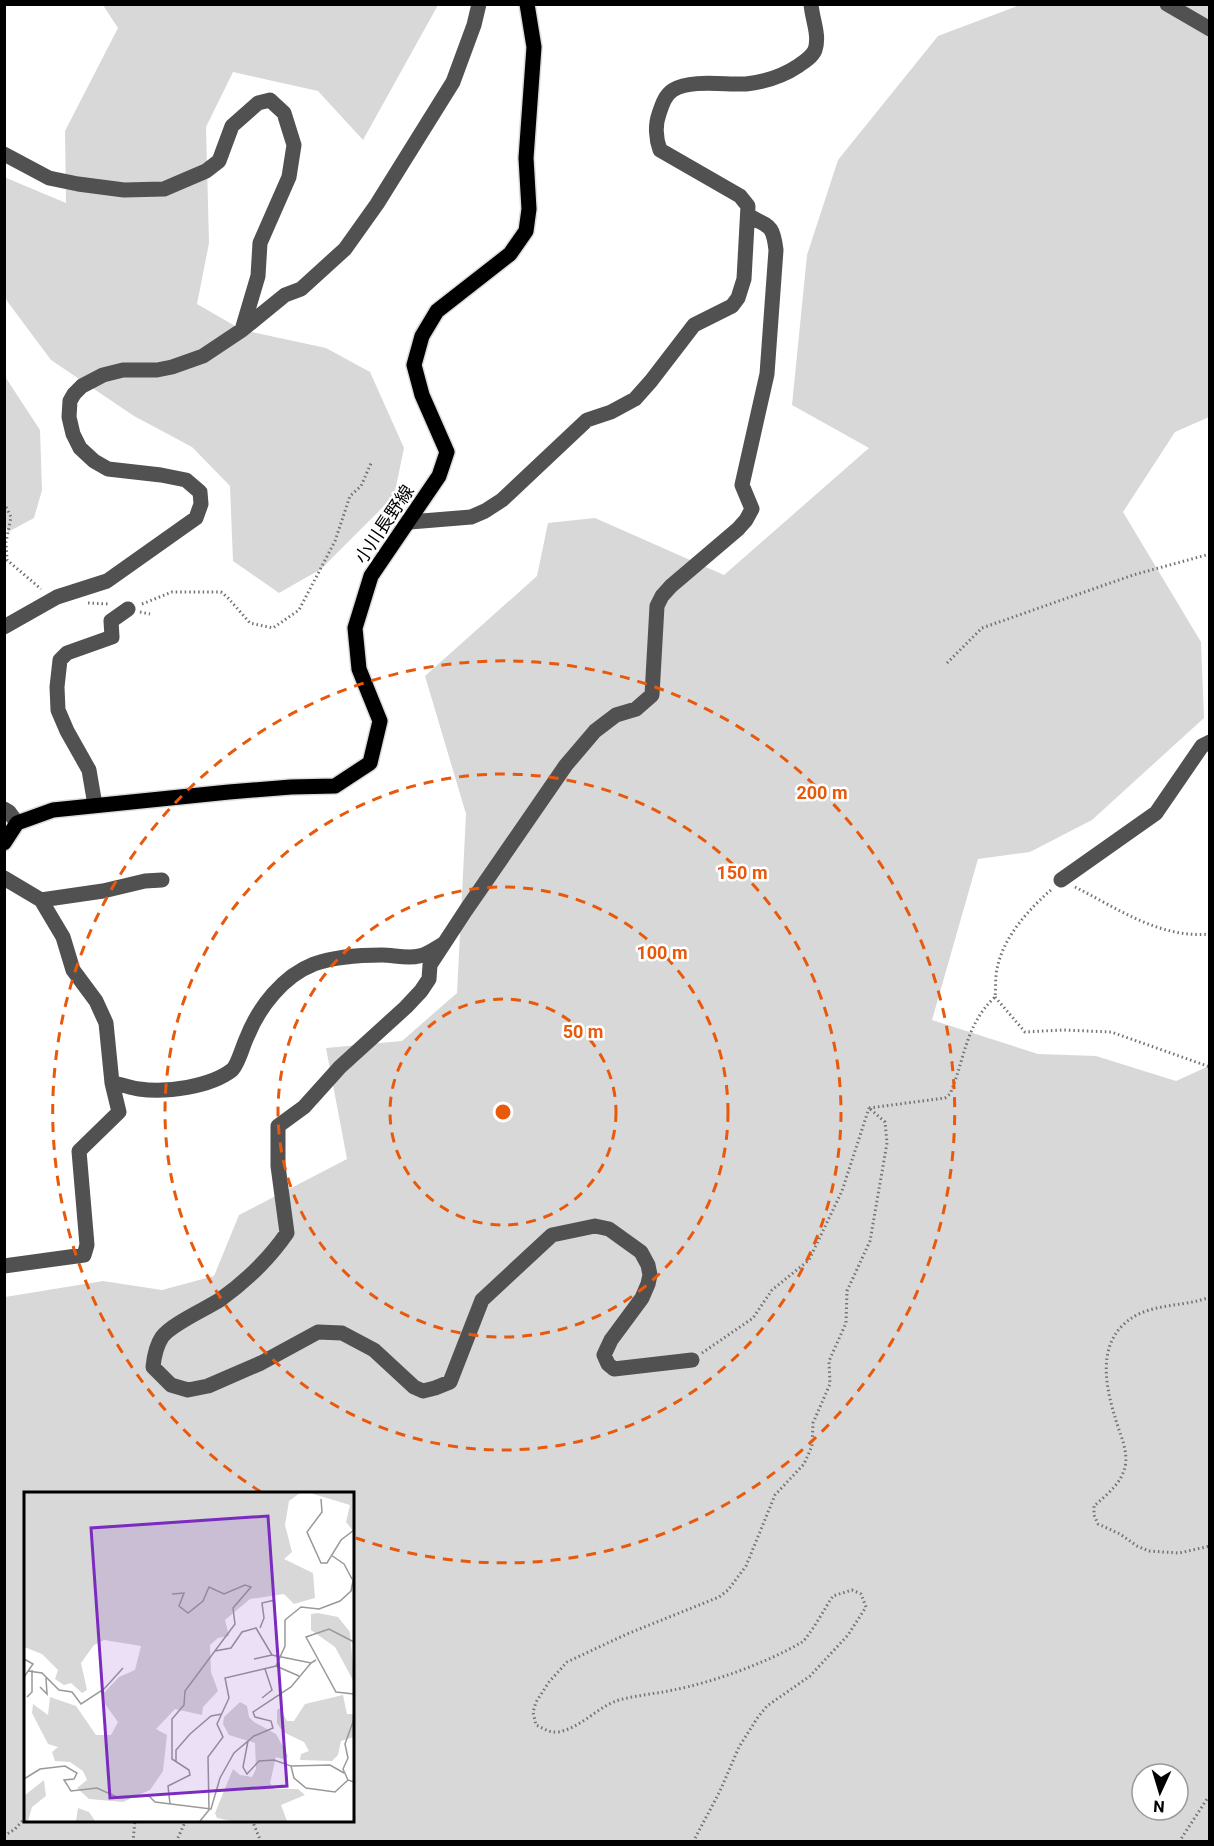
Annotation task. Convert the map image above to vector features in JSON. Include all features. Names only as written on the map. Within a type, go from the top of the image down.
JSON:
[{"type":"main road","name":"小川長野線","points":[[18,822],[53,810],[94,805],[291,787],[335,786],[370,763],[380,721],[359,669],[355,628],[371,576],[410,522],[439,476],[447,452],[422,395],[414,365],[422,336],[437,311],[510,254],[526,231],[529,209],[526,158],[534,47],[527,4]]},
{"type":"main road","points":[[4,843],[18,822]]},
{"type":"street","points":[[4,627],[53,599],[107,582],[196,518],[201,504],[200,492],[186,480],[108,469],[94,461],[80,448],[73,434],[69,417],[70,401],[82,386],[103,375],[123,370],[157,370],[204,356],[242,330],[285,295],[301,289],[345,249],[377,204],[453,82],[474,25],[479,4]]},
{"type":"street","points":[[410,522],[471,517],[502,500],[587,420],[611,412],[635,399],[694,325],[732,306],[738,298],[744,279],[748,206],[740,196],[660,150],[656,140],[658,117],[667,95],[675,89],[690,85],[748,84],[781,76],[807,60],[814,52],[816,42],[811,4]]},
{"type":"street","points":[[1167,4],[1209,29]]},
{"type":"street","points":[[4,154],[49,178],[124,190],[164,189],[206,171],[219,161],[232,126],[258,103],[270,100],[284,113],[294,145],[289,177],[260,243],[258,276],[242,330]]},
{"type":"street","points":[[692,1360],[614,1369],[608,1364],[604,1355],[611,1340],[642,1298],[650,1275],[641,1252],[609,1228],[595,1226],[552,1235],[482,1300],[450,1382],[435,1388],[423,1391],[414,1387],[374,1350],[342,1333],[318,1332],[250,1368],[208,1386],[188,1390],[171,1385],[153,1367],[155,1352],[163,1335],[206,1306],[219,1300],[261,1265],[275,1251],[287,1233],[278,1166],[278,1126],[304,1107],[340,1067],[406,1007],[429,980],[430,965],[443,944],[545,794],[595,731],[616,715],[636,709],[652,695],[657,606],[662,596],[738,529],[752,509],[742,485],[767,374],[776,250],[774,234],[767,226],[749,216]]},
{"type":"street","points":[[94,805],[89,770],[66,731],[58,710],[57,687],[60,660],[66,653],[112,637],[111,621],[128,609]]},
{"type":"street","points":[[1061,880],[1156,813],[1202,746],[1209,742]]},
{"type":"street","points":[[4,810],[18,822]]},
{"type":"street","points":[[4,879],[41,900],[63,937],[73,970],[96,1001],[106,1023],[112,1083],[119,1112],[79,1151],[87,1245],[84,1255],[4,1266]]},
{"type":"street","points":[[41,900],[162,880]]},
{"type":"street","points":[[112,1083],[138,1089],[173,1090],[213,1080],[234,1069],[250,1028],[261,1010],[280,987],[298,973],[314,964],[351,957],[419,956],[443,944]]},
{"type":"path","points":[[128,609],[172,592],[220,592],[249,623],[273,628],[299,610],[335,541],[350,496],[361,486],[372,461]]},
{"type":"path","points":[[4,503],[11,517],[6,542],[7,560],[53,599]]},
{"type":"path","points":[[948,663],[982,628],[1133,574],[1209,554]]},
{"type":"path","points":[[80,603],[120,604],[128,609],[150,614]]},
{"type":"path","points":[[869,1108],[945,1098],[950,1094],[970,1032],[983,1008],[995,997],[997,969],[1002,952],[1033,905],[1061,880],[1129,916],[1162,929],[1191,934],[1209,934]]},
{"type":"path","points":[[995,997],[1025,1032],[1063,1030],[1111,1032],[1209,1067]]},
{"type":"path","points":[[692,1360],[753,1318],[772,1290],[809,1260],[842,1191],[869,1108]]},
{"type":"path","points":[[693,1842],[720,1791],[739,1747],[758,1718],[767,1706],[810,1676],[848,1635],[866,1607],[861,1594],[852,1590],[833,1596],[805,1640],[778,1654],[706,1682],[616,1701],[573,1727],[556,1732],[536,1725],[533,1712],[536,1702],[549,1682],[567,1662],[627,1634],[704,1604],[728,1590],[746,1566],[776,1496],[804,1464],[812,1446],[813,1423],[830,1384],[829,1361],[846,1323],[847,1291],[870,1241],[887,1143],[885,1122],[869,1108]]},
{"type":"path","points":[[1209,1297],[1145,1311],[1123,1325],[1111,1342],[1106,1360],[1106,1382],[1125,1448],[1124,1473],[1094,1506],[1094,1515],[1098,1524],[1149,1551],[1179,1553],[1209,1546]]},
{"type":"path","points":[[1179,1842],[1209,1798]]},
{"type":"path","points":[[4,1836],[24,1819]]},
{"type":"path","points":[[133,1842],[135,1822]]},
{"type":"path","points":[[176,1842],[186,1822]]},
{"type":"path","points":[[252,1822],[261,1842]]},
{"type":"shaded area","points":[[103,5],[438,5],[363,140],[318,91],[233,72],[206,127],[209,243],[197,304],[242,330],[326,348],[370,372],[404,448],[394,496],[321,569],[279,593],[233,561],[230,486],[192,447],[134,416],[51,360],[7,301],[5,294],[4,177],[66,203],[65,131],[118,28]]},
{"type":"shaded area","points":[[1020,5],[1209,5],[1209,417],[1175,432],[1123,512],[1201,642],[1204,718],[1092,820],[1030,852],[978,859],[932,1020],[1038,1054],[1096,1056],[1176,1081],[1209,1066],[1209,1841],[5,1842],[5,1297],[103,1281],[162,1290],[214,1276],[239,1215],[347,1159],[326,1048],[402,1041],[457,993],[466,814],[425,676],[537,576],[548,523],[595,518],[724,575],[869,448],[792,405],[807,255],[838,160],[938,36]]},
{"type":"shaded area","points":[[4,375],[40,430],[42,490],[34,518],[8,532],[4,523]]}]
